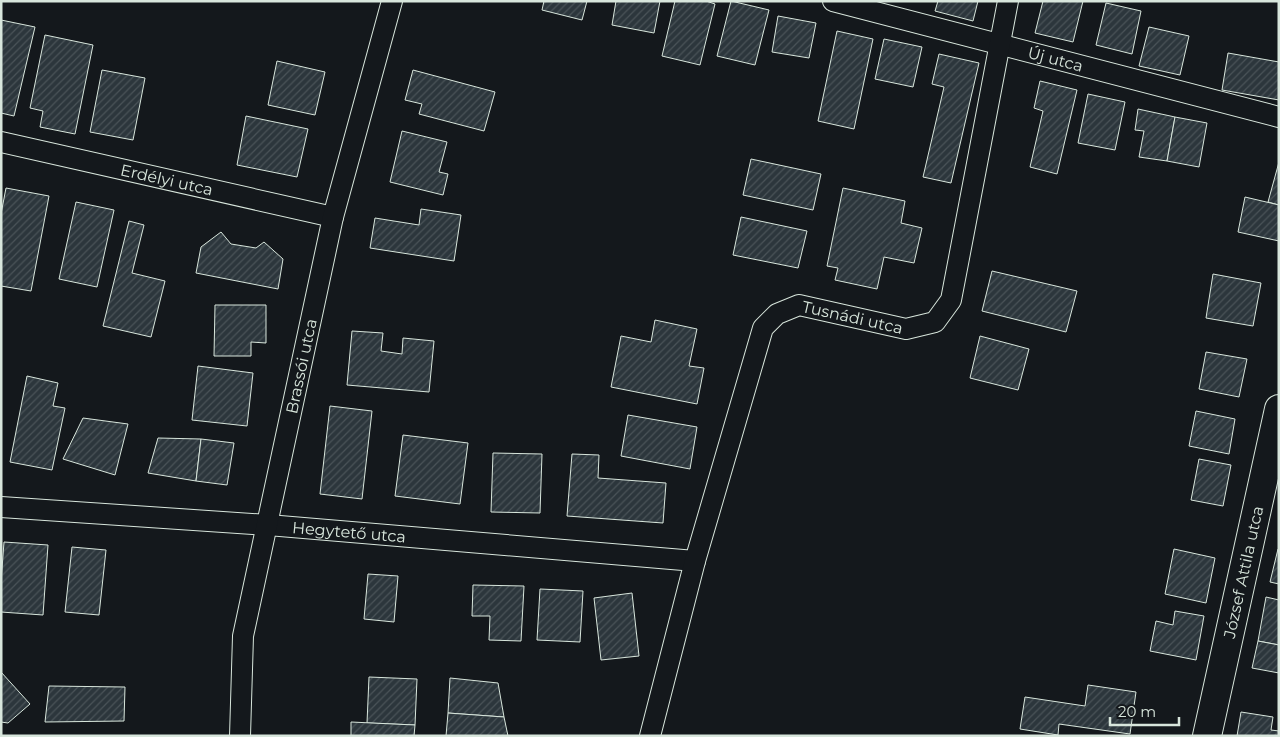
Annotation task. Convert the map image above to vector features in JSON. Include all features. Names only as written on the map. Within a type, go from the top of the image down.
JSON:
[{"type":"street","name":"Brassói utca","points":[[240,736],[243,636],[333,217],[392,1]]},
{"type":"street","name":"Új utca","points":[[834,1],[1279,117]]},
{"type":"street","name":"Tusnádi utca","points":[[650,736],[695,561],[764,328],[777,314],[799,305],[906,329],[935,322],[951,300],[1008,1]]},
{"type":"street","name":"Erdélyi utca","points":[[1,142],[333,217]]},
{"type":"street","name":"József Attila utca","points":[[1207,736],[1279,409]]},
{"type":"street","name":"Hegytető utca","points":[[1,507],[268,525],[695,561]]},
{"type":"building","points":[[544,1],[587,1],[582,20],[542,10]]},
{"type":"building","points":[[616,1],[660,1],[654,33],[612,25]]},
{"type":"building","points":[[675,1],[706,1],[715,4],[700,65],[662,56]]},
{"type":"building","points":[[731,1],[769,10],[755,65],[717,56]]},
{"type":"building","points":[[938,1],[978,1],[973,21],[935,11]]},
{"type":"building","points":[[1043,1],[1083,1],[1073,42],[1035,33]]},
{"type":"building","points":[[1106,3],[1141,11],[1132,54],[1096,45]]},
{"type":"building","points":[[778,16],[816,23],[809,58],[772,52]]},
{"type":"building","points":[[1,20],[35,27],[14,116],[1,113]]},
{"type":"building","points":[[1149,27],[1189,36],[1180,75],[1139,66]]},
{"type":"building","points":[[837,31],[873,39],[854,129],[818,121]]},
{"type":"building","points":[[45,35],[93,45],[75,134],[40,127],[43,111],[30,108]]},
{"type":"building","points":[[884,39],[922,47],[913,87],[875,79]]},
{"type":"building","points":[[1228,53],[1279,62],[1279,100],[1222,90]]},
{"type":"building","points":[[939,54],[979,63],[951,183],[923,177],[944,87],[932,84]]},
{"type":"building","points":[[277,61],[325,72],[315,115],[268,105]]},
{"type":"building","points":[[102,70],[145,78],[133,140],[90,132]]},
{"type":"building","points":[[413,70],[495,92],[484,131],[419,114],[422,104],[405,100]]},
{"type":"building","points":[[1040,81],[1077,90],[1057,174],[1030,167],[1043,111],[1034,108]]},
{"type":"building","points":[[1088,94],[1125,102],[1115,150],[1078,143]]},
{"type":"building","points":[[1138,109],[1175,117],[1167,161],[1139,157],[1144,131],[1135,130]]},
{"type":"building","points":[[246,116],[308,129],[297,177],[237,165]]},
{"type":"building","points":[[1175,117],[1207,123],[1199,167],[1167,161]]},
{"type":"building","points":[[402,131],[447,142],[439,172],[448,174],[443,195],[390,182]]},
{"type":"building","points":[[751,159],[821,174],[813,210],[743,195]]},
{"type":"building","points":[[1279,162],[1279,205],[1268,202]]},
{"type":"building","points":[[6,188],[49,196],[31,291],[1,286],[1,214]]},
{"type":"building","points":[[843,188],[905,201],[901,223],[922,228],[914,263],[884,257],[877,289],[835,280],[838,268],[827,266]]},
{"type":"building","points":[[1245,197],[1279,205],[1279,241],[1238,232]]},
{"type":"building","points":[[76,202],[114,210],[97,287],[59,279]]},
{"type":"building","points":[[421,209],[461,215],[454,261],[370,248],[375,218],[419,225]]},
{"type":"building","points":[[741,217],[807,231],[798,268],[733,255]]},
{"type":"building","points":[[129,221],[144,225],[132,273],[165,281],[151,337],[103,326]]},
{"type":"building","points":[[221,232],[231,244],[256,248],[264,242],[283,259],[278,289],[196,273],[201,247]]},
{"type":"building","points":[[992,271],[1077,291],[1066,332],[982,311]]},
{"type":"building","points":[[1213,274],[1261,283],[1253,326],[1206,318]]},
{"type":"building","points":[[215,305],[266,305],[266,343],[251,342],[251,356],[214,356]]},
{"type":"building","points":[[655,320],[697,329],[689,366],[704,368],[697,404],[611,387],[621,336],[651,342]]},
{"type":"building","points":[[352,331],[383,333],[381,351],[402,354],[403,338],[434,341],[429,392],[347,385]]},
{"type":"building","points":[[980,336],[1029,349],[1018,390],[970,378]]},
{"type":"building","points":[[1206,352],[1247,359],[1239,397],[1199,389]]},
{"type":"building","points":[[198,366],[253,373],[247,426],[192,420]]},
{"type":"building","points":[[27,376],[58,383],[53,406],[65,408],[52,470],[10,462]]},
{"type":"building","points":[[330,406],[372,411],[362,499],[320,494]]},
{"type":"building","points":[[1196,411],[1235,419],[1229,454],[1189,446]]},
{"type":"building","points":[[628,415],[697,427],[690,469],[621,456]]},
{"type":"building","points":[[83,418],[128,424],[115,475],[63,459]]},
{"type":"building","points":[[403,435],[468,443],[460,504],[395,496]]},
{"type":"building","points":[[158,438],[201,439],[196,481],[148,473]]},
{"type":"building","points":[[201,439],[234,443],[227,485],[196,481]]},
{"type":"building","points":[[493,453],[542,454],[540,513],[491,512]]},
{"type":"building","points":[[572,454],[599,455],[598,478],[666,483],[663,523],[567,516]]},
{"type":"building","points":[[1199,459],[1231,465],[1223,506],[1191,500]]},
{"type":"building","points":[[4,542],[48,545],[43,615],[1,612]]},
{"type":"building","points":[[72,547],[106,550],[99,615],[65,612]]},
{"type":"building","points":[[1174,549],[1215,558],[1206,603],[1165,594]]},
{"type":"building","points":[[1279,550],[1279,584],[1270,582]]},
{"type":"building","points":[[368,574],[398,576],[394,622],[364,619]]},
{"type":"building","points":[[473,585],[524,586],[521,641],[489,640],[490,616],[472,616]]},
{"type":"building","points":[[540,589],[583,591],[580,642],[537,640]]},
{"type":"building","points":[[632,593],[639,656],[601,660],[594,598]]},
{"type":"building","points":[[1266,597],[1279,600],[1279,645],[1258,641]]},
{"type":"building","points":[[1175,611],[1204,616],[1196,660],[1150,651],[1156,621],[1173,625]]},
{"type":"building","points":[[1258,641],[1279,645],[1279,673],[1252,668]]},
{"type":"building","points":[[1,672],[30,704],[8,723],[1,722]]},
{"type":"building","points":[[369,677],[417,679],[415,725],[367,723]]},
{"type":"building","points":[[450,678],[498,683],[504,717],[448,713]]},
{"type":"building","points":[[1088,685],[1136,692],[1130,734],[1059,724],[1058,735],[1020,729],[1025,697],[1085,706]]},
{"type":"building","points":[[49,686],[125,687],[124,721],[45,722]]},
{"type":"building","points":[[1241,712],[1273,717],[1271,730],[1279,731],[1279,736],[1237,736]]},
{"type":"building","points":[[448,713],[504,717],[508,736],[446,736]]},
{"type":"building","points":[[351,722],[415,725],[414,736],[351,736]]}]
